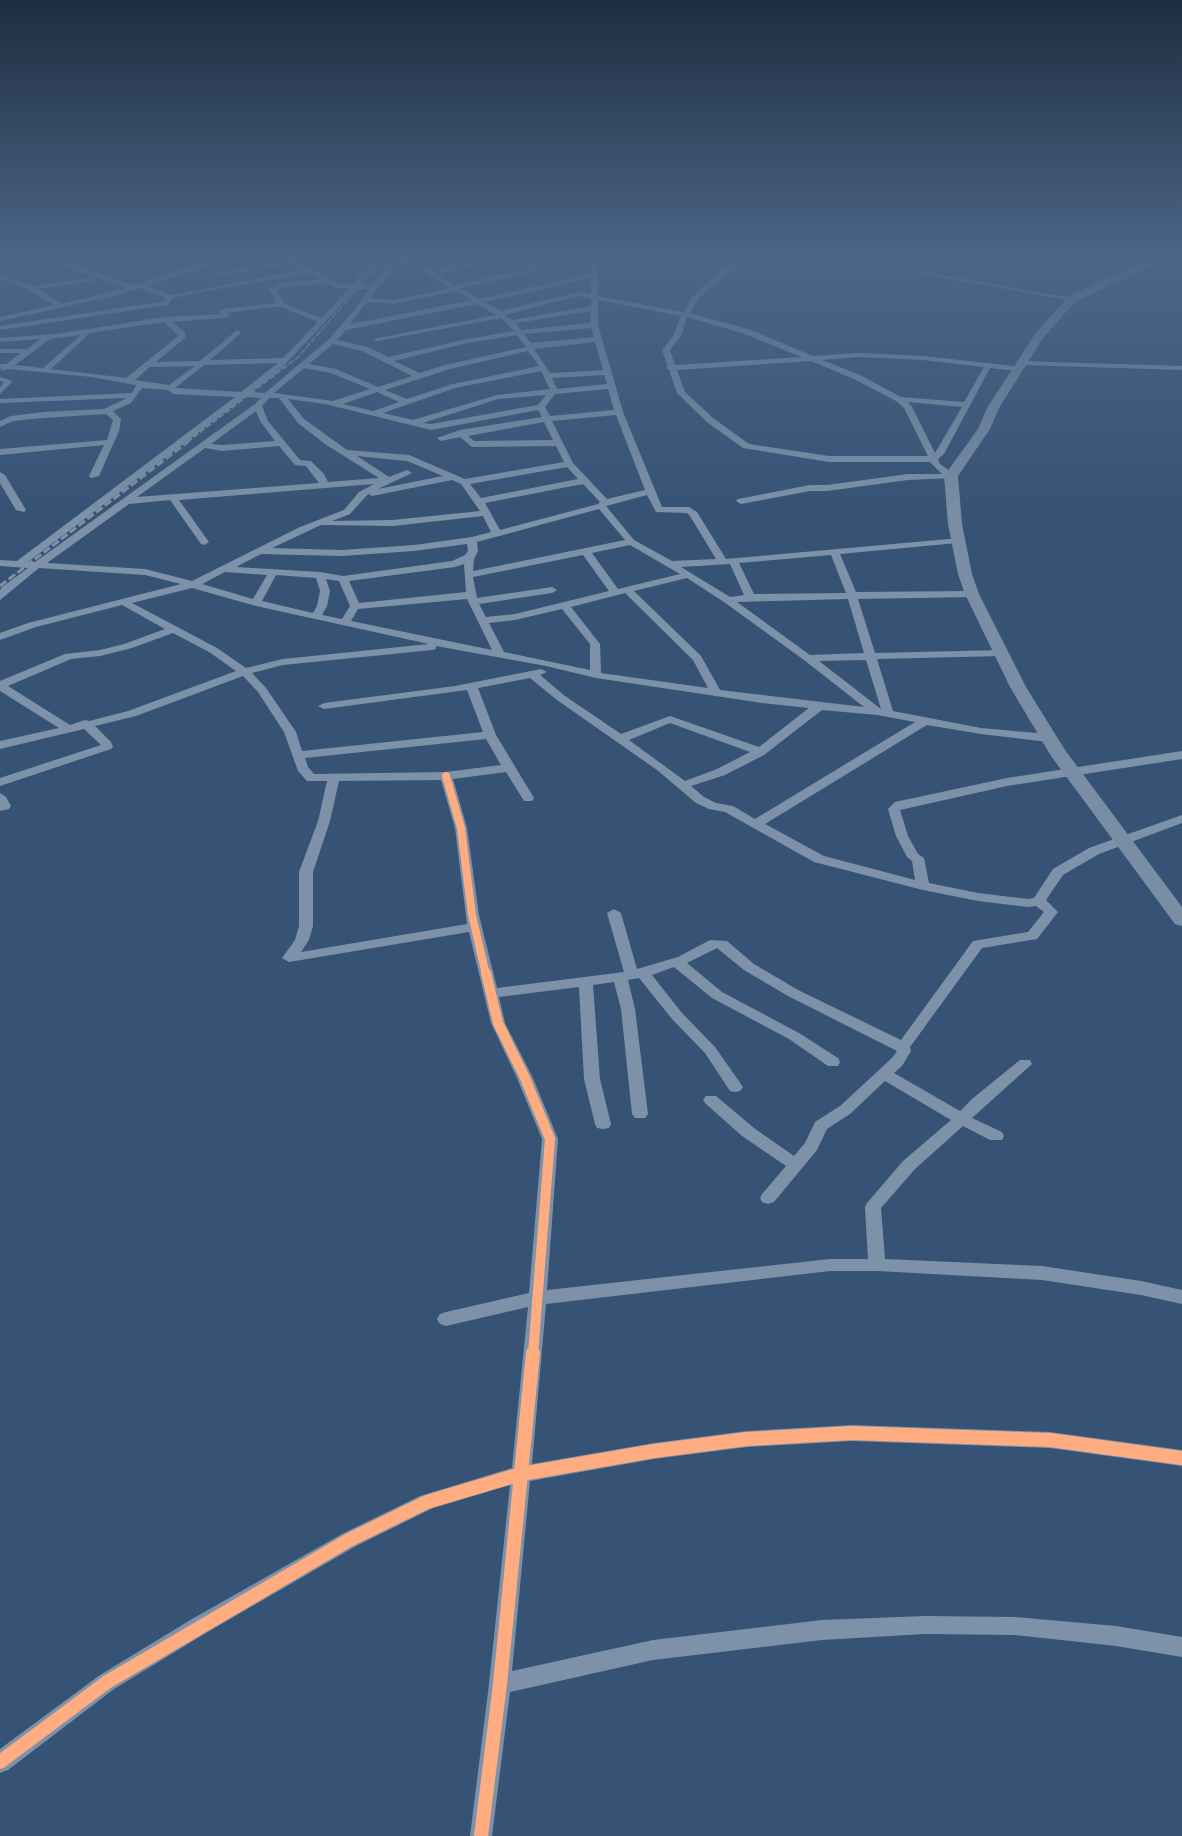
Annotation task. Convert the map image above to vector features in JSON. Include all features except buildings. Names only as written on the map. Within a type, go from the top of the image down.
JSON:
[{"type":"street","points":[[2,368],[38,343]]},
{"type":"street","points":[[45,370],[77,343]]},
{"type":"street","points":[[128,381],[176,343]]},
{"type":"street","points":[[172,390],[177,381],[189,375],[225,343]]},
{"type":"street","points":[[19,564],[274,371],[301,343]]},
{"type":"street","points":[[0,592],[258,406],[268,394],[330,343]]},
{"type":"street","points":[[339,343],[365,349],[418,376]]},
{"type":"street","points":[[387,360],[461,343]]},
{"type":"street","points":[[527,343],[554,390]]},
{"type":"street","points":[[333,404],[418,376],[530,347],[567,343]]},
{"type":"street","points":[[600,343],[619,412],[659,510],[689,510],[694,514],[728,561],[750,597]]},
{"type":"street","points":[[672,343],[666,350],[670,368],[681,393],[710,420],[746,446],[829,459],[932,459],[940,454],[987,369]]},
{"type":"street","points":[[775,343],[857,376],[899,399],[908,407],[936,465],[951,476]]},
{"type":"street","points":[[1035,343],[993,408],[984,429],[951,476],[957,540],[972,594],[1048,738],[1122,841],[1180,914]]},
{"type":"street","points":[[0,351],[27,351]]},
{"type":"street","points":[[670,368],[811,357],[892,356],[1021,366],[1182,368]]},
{"type":"street","points":[[148,365],[285,360]]},
{"type":"street","points":[[302,365],[333,371],[407,402]]},
{"type":"street","points":[[2,368],[45,370],[128,381],[172,390]]},
{"type":"street","points":[[375,413],[453,386],[545,372],[607,372]]},
{"type":"street","points":[[0,379],[9,381],[0,392]]},
{"type":"street","points":[[1,421],[43,415],[105,411],[128,400],[141,385],[172,390],[268,394],[333,404],[431,427],[542,407],[554,390]]},
{"type":"street","points":[[414,423],[497,397],[611,386]]},
{"type":"street","points":[[0,401],[135,394]]},
{"type":"street","points":[[281,396],[301,421],[388,480]]},
{"type":"street","points":[[899,399],[966,405]]},
{"type":"street","points":[[258,406],[264,420],[281,443],[298,463],[308,463],[321,476],[325,485]]},
{"type":"street","points":[[542,407],[569,464],[631,542],[689,574],[728,600],[882,713]]},
{"type":"street","points":[[94,476],[111,442],[117,419],[105,411]]},
{"type":"street","points":[[441,438],[547,419],[619,412]]},
{"type":"street","points":[[460,433],[472,444],[560,443]]},
{"type":"street","points":[[0,452],[111,442]]},
{"type":"street","points":[[203,445],[222,448],[281,443]]},
{"type":"street","points":[[346,453],[409,458],[464,482],[479,501],[496,532]]},
{"type":"street","points":[[464,482],[569,464]]},
{"type":"street","points":[[0,637],[32,625],[194,584],[347,512],[362,494],[406,473]]},
{"type":"street","points":[[0,475],[21,510]]},
{"type":"street","points":[[741,501],[810,488],[827,488],[908,477],[951,476]]},
{"type":"street","points":[[362,494],[454,477]]},
{"type":"street","points":[[124,501],[388,480]]},
{"type":"street","points":[[479,501],[583,481]]},
{"type":"street","points":[[261,551],[342,553],[414,548],[472,540],[650,492]]},
{"type":"street","points":[[173,498],[204,542]]},
{"type":"street","points":[[319,524],[393,523],[486,513]]},
{"type":"street","points":[[472,540],[468,575],[473,598],[500,654]]},
{"type":"street","points":[[668,564],[728,561],[957,540]]},
{"type":"street","points":[[468,575],[631,542]]},
{"type":"street","points":[[834,551],[852,595],[872,656],[882,713]]},
{"type":"street","points":[[586,552],[622,592],[697,658],[715,693]]},
{"type":"street","points":[[224,569],[272,574],[320,575],[344,579],[454,564],[470,557]]},
{"type":"street","points":[[0,563],[145,572],[256,603],[596,675],[715,693],[882,713],[981,731],[1048,738]]},
{"type":"street","points":[[256,603],[272,574]]},
{"type":"street","points":[[483,621],[515,617],[689,574]]},
{"type":"street","points":[[316,616],[322,606],[325,591],[320,575]]},
{"type":"street","points":[[344,579],[355,606]]},
{"type":"street","points":[[0,597],[13,584]]},
{"type":"street","points":[[355,606],[552,591]]},
{"type":"street","points":[[728,600],[750,597],[972,594]]},
{"type":"street","points":[[123,602],[213,650],[245,672],[262,690],[290,732],[302,768],[311,778],[446,776],[509,768]]},
{"type":"street","points":[[564,605],[595,644],[596,675]]},
{"type":"street","points":[[345,622],[355,606]]},
{"type":"street","points":[[0,686],[69,656],[100,653],[128,646],[174,629]]},
{"type":"street","points":[[0,745],[85,723],[124,716],[166,703],[245,672],[283,662],[447,645]]},
{"type":"street","points":[[808,658],[1002,653]]},
{"type":"street","points":[[324,706],[471,686],[542,671],[546,663]]},
{"type":"street","points":[[532,674],[561,698],[662,767],[681,786],[700,800],[713,806],[729,809],[819,859],[923,886],[978,897],[1028,903],[1038,901],[1058,872],[1069,864],[1094,851],[1182,819]]},
{"type":"street","points":[[0,686],[68,728]]},
{"type":"street","points":[[471,686],[490,735],[528,798]]},
{"type":"street","points":[[681,786],[721,772],[760,752],[821,705]]},
{"type":"street","points":[[620,739],[670,719],[760,752]]},
{"type":"street","points":[[757,823],[925,721]]},
{"type":"street","points":[[0,783],[107,747],[107,744],[85,723]]},
{"type":"street","points":[[298,754],[490,735]]},
{"type":"street","points":[[923,886],[918,858],[913,857],[902,836],[894,809],[899,805],[1071,771],[1182,755]]},
{"type":"street","points":[[446,776],[461,828],[475,927],[498,1023],[550,1135],[538,1298],[521,1474],[500,1683],[481,1836]]},
{"type":"street","points":[[334,778],[324,821],[306,872],[306,926],[302,940],[289,958],[475,927]]},
{"type":"street","points":[[0,797],[5,806],[0,807]]},
{"type":"street","points":[[768,1198],[811,1146],[821,1126],[845,1110],[897,1062],[904,1051],[903,1047],[978,944],[1032,936],[1051,912],[1038,901]]},
{"type":"street","points":[[614,913],[632,976],[628,1009],[640,1114]]},
{"type":"street","points":[[491,993],[632,976],[676,961],[681,962],[715,943],[722,944],[749,967],[793,993],[903,1047]]},
{"type":"street","points":[[676,961],[717,994],[794,1036],[833,1062]]},
{"type":"street","points":[[632,976],[671,1009],[710,1050],[735,1087]]},
{"type":"street","points":[[586,982],[592,1079],[603,1124]]},
{"type":"street","points":[[877,1265],[873,1207],[909,1164],[962,1119],[977,1103],[1025,1064]]},
{"type":"street","points":[[883,1073],[996,1136]]},
{"type":"street","points":[[711,1100],[748,1132],[796,1165]]},
{"type":"street","points":[[446,1319],[538,1298],[819,1267],[877,1265],[1042,1273],[1141,1288],[1182,1297]]},
{"type":"street","points":[[0,1761],[107,1682],[348,1540],[427,1502],[521,1474],[654,1451],[724,1442],[852,1433],[1050,1440],[1182,1458]]},
{"type":"street","points":[[500,1683],[653,1650],[822,1630],[925,1625],[1016,1626],[1116,1636],[1182,1647]]},
{"type":"railway","points":[[187,442],[298,357],[310,343]]},
{"type":"railway","points":[[0,586],[189,441]]},
{"type":"cycle path","points":[[446,776],[461,828],[472,915],[498,1023],[525,1078],[550,1139],[531,1377],[500,1684],[481,1836]]},
{"type":"cycle path","points":[[0,1762],[107,1682],[349,1540],[427,1502],[521,1474],[654,1451],[747,1439],[852,1433],[1050,1440],[1182,1458]]}]
